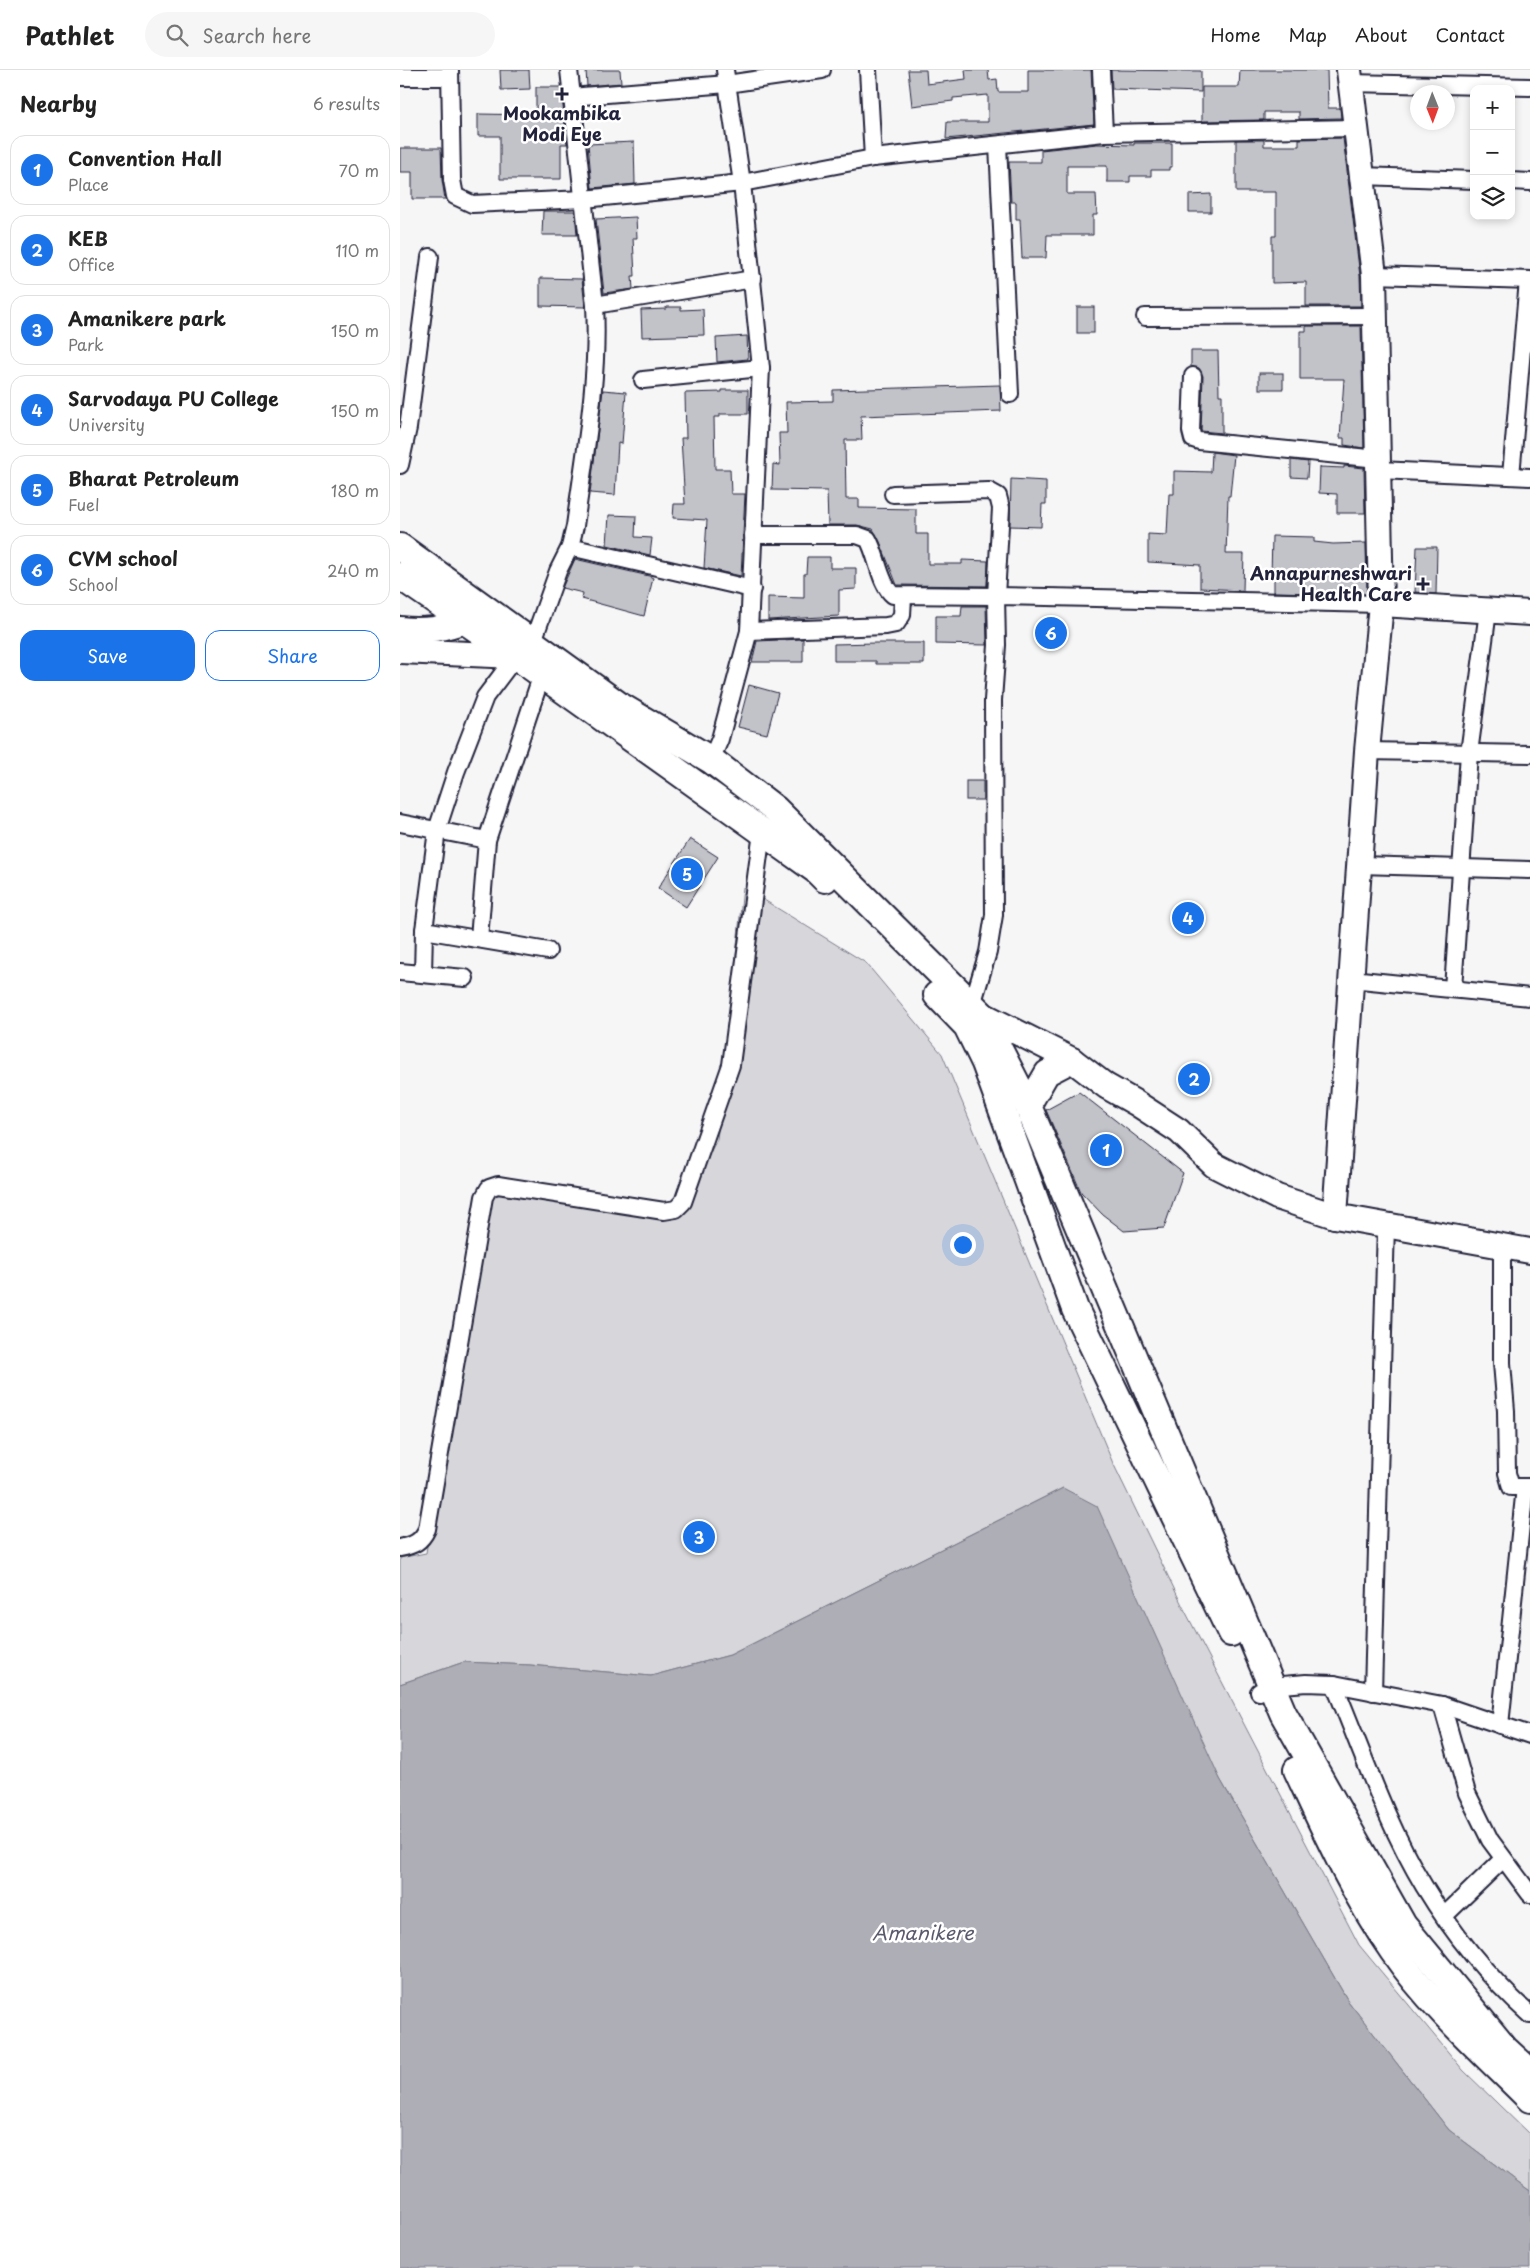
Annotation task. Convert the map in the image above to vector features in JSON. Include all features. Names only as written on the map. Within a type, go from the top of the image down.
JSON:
[{"type":"main road","points":[[1334,1216],[1367,751],[1381,604],[1374,275],[1349,76]]},
{"type":"main road","points":[[400,547],[476,615],[524,650],[711,760],[775,809],[970,1012],[1028,1106],[1265,1689],[1357,1896],[1394,1952],[1432,2001],[1530,2099]]},
{"type":"main road","points":[[400,576],[476,615]]},
{"type":"main road","points":[[1381,604],[1530,613]]},
{"type":"main road","points":[[400,629],[416,631],[442,628],[476,615]]},
{"type":"main road","points":[[400,651],[524,650]]},
{"type":"main road","points":[[524,650],[542,674],[816,870],[970,1012],[1072,1060],[1106,1086],[1178,1131],[1214,1165],[1277,1197],[1334,1216],[1530,1251]]},
{"type":"main road","points":[[970,1012],[967,1026],[985,1064],[1075,1309],[1265,1689],[1283,1713],[1403,1925],[1505,2049],[1530,2072]]},
{"type":"main road","points":[[1028,1106],[1047,1073],[1072,1060]]},
{"type":"street","points":[[423,974],[424,930],[437,830],[456,772],[485,697],[524,650],[570,547],[575,526],[595,382],[598,343],[596,305],[569,70]]},
{"type":"street","points":[[571,97],[726,77],[822,70]]},
{"type":"street","points":[[868,70],[872,158]]},
{"type":"street","points":[[1101,70],[1104,133]]},
{"type":"street","points":[[400,77],[450,74],[452,180],[456,196],[472,204],[584,199],[742,183],[872,158],[1104,133],[1356,128]]},
{"type":"street","points":[[1349,76],[1530,87]]},
{"type":"street","points":[[711,760],[720,739],[749,630],[760,368],[753,279],[742,183],[726,77]]},
{"type":"street","points":[[998,145],[1010,394]]},
{"type":"street","points":[[1362,176],[1470,180]]},
{"type":"street","points":[[1515,181],[1530,182]]},
{"type":"street","points":[[400,465],[408,428],[430,257]]},
{"type":"street","points":[[1374,275],[1529,280],[1526,359],[1511,476]]},
{"type":"street","points":[[596,305],[753,279]]},
{"type":"street","points":[[1145,317],[1375,316]]},
{"type":"street","points":[[643,380],[760,368]]},
{"type":"street","points":[[1192,376],[1191,431],[1193,439],[1199,441],[1378,464],[1530,477]]},
{"type":"street","points":[[893,494],[989,491],[998,496],[1001,508],[996,596],[997,646],[993,700],[994,915],[988,952],[970,1012]]},
{"type":"street","points":[[753,535],[857,535],[868,539],[874,548],[886,590],[893,595],[903,597],[996,596],[1381,604]]},
{"type":"street","points":[[570,547],[752,589]]},
{"type":"street","points":[[749,630],[886,626],[896,624],[902,615],[903,597]]},
{"type":"street","points":[[1453,989],[1469,753],[1488,610]]},
{"type":"street","points":[[479,940],[487,840],[542,674]]},
{"type":"street","points":[[1367,751],[1530,754]]},
{"type":"street","points":[[400,823],[487,840]]},
{"type":"street","points":[[400,1548],[413,1545],[422,1539],[427,1529],[484,1197],[489,1188],[498,1185],[664,1211],[676,1209],[683,1202],[731,1064],[762,832]]},
{"type":"street","points":[[1360,865],[1530,870]]},
{"type":"street","points":[[424,930],[548,951]]},
{"type":"street","points":[[400,972],[465,978]]},
{"type":"street","points":[[1351,979],[1530,996]]},
{"type":"street","points":[[1373,1692],[1386,1225]]},
{"type":"street","points":[[1500,1725],[1522,1587],[1527,1487],[1511,1487],[1507,1473],[1506,1411],[1502,1364],[1502,1246]]},
{"type":"street","points":[[1265,1689],[1306,1683],[1334,1684],[1442,1705],[1530,1735]]},
{"type":"street","points":[[1334,1684],[1395,1830],[1424,1886],[1481,1965],[1530,2015]]},
{"type":"street","points":[[1442,1705],[1467,1793],[1490,1840],[1530,1894]]},
{"type":"street","points":[[1444,1916],[1503,1859]]},
{"type":"shaded area","points":[[743,887],[866,963],[942,1054],[1112,1461],[1183,1607],[1359,1945],[1463,2070],[1530,2135],[1530,2191],[1449,2130],[1348,2001],[1220,1779],[1063,1488],[730,1655],[651,1676],[530,1665],[464,1662],[400,1684],[400,1558],[426,1553],[483,1180],[677,1211],[717,1140]]},
{"type":"water","name":"Amanikere","points":[[1063,1488],[1097,1506],[1220,1779],[1348,2001],[1449,2130],[1530,2191],[1530,2268],[400,2268],[400,1684],[464,1662],[530,1665],[651,1676],[730,1655]]},
{"type":"building","points":[[500,70],[529,70],[530,89],[501,90]]},
{"type":"building","points":[[586,70],[620,70],[621,83],[587,86]]},
{"type":"building","points":[[908,70],[926,70],[927,84],[966,79],[965,70],[988,70],[989,80],[997,79],[998,92],[1028,92],[1028,70],[1091,70],[1094,124],[946,139],[947,122],[988,122],[988,95],[953,98],[953,101],[912,106]]},
{"type":"building","points":[[1111,70],[1201,71],[1201,92],[1112,89]]},
{"type":"building","points":[[1240,70],[1327,70],[1328,108],[1340,108],[1341,118],[1299,119],[1299,112],[1264,112],[1264,120],[1202,121],[1202,87],[1239,87]]},
{"type":"building","points":[[536,87],[561,87],[567,144],[561,144],[561,179],[500,179],[500,136],[478,136],[478,114],[536,115]]},
{"type":"building","points":[[1343,138],[1360,276],[1361,306],[1306,306],[1306,282],[1272,283],[1272,236],[1276,236],[1276,192],[1236,192],[1236,140],[1264,140],[1264,146],[1299,146],[1299,139]]},
{"type":"building","points":[[634,142],[635,184],[592,188],[588,144]]},
{"type":"building","points":[[1134,143],[1172,143],[1172,167],[1169,167],[1169,170],[1151,170],[1151,176],[1130,176],[1130,182],[1107,182],[1107,166],[1067,166],[1067,194],[1096,194],[1097,215],[1093,215],[1093,235],[1047,235],[1046,258],[1022,258],[1020,219],[1016,219],[1016,202],[1011,202],[1009,162],[1041,162],[1041,150],[1097,144],[1134,145]]},
{"type":"building","points":[[400,148],[441,148],[442,180],[445,199],[412,199],[412,172],[400,172]]},
{"type":"building","points":[[1211,194],[1211,212],[1189,212],[1189,195]]},
{"type":"building","points":[[543,211],[575,211],[577,235],[542,235]]},
{"type":"building","points":[[636,217],[637,238],[633,238],[635,276],[632,276],[633,289],[604,293],[596,219]]},
{"type":"building","points":[[540,278],[582,279],[585,307],[540,306]]},
{"type":"building","points":[[666,307],[681,307],[681,310],[703,309],[704,335],[642,337],[641,310],[666,309]]},
{"type":"building","points":[[1077,307],[1094,307],[1094,333],[1077,333]]},
{"type":"building","points":[[1306,326],[1361,326],[1364,448],[1344,445],[1344,438],[1340,438],[1344,379],[1300,379],[1300,331],[1306,331]]},
{"type":"building","points":[[747,336],[748,359],[717,362],[716,338]]},
{"type":"building","points":[[1191,351],[1218,351],[1219,395],[1222,395],[1222,433],[1201,431],[1203,376],[1199,368],[1191,367]]},
{"type":"building","points":[[1259,373],[1283,373],[1283,389],[1259,389]]},
{"type":"building","points":[[1000,385],[1001,411],[861,416],[862,440],[845,440],[846,499],[859,499],[859,508],[916,509],[916,534],[928,534],[928,564],[962,564],[962,560],[988,561],[987,586],[897,585],[873,529],[857,525],[828,525],[827,491],[772,490],[773,464],[780,465],[779,433],[787,433],[786,402],[833,401],[833,390]]},
{"type":"building","points":[[603,390],[626,392],[622,444],[618,443],[615,495],[590,493]]},
{"type":"building","points":[[722,390],[748,390],[748,414],[720,414],[720,417],[714,417],[715,469],[730,469],[731,494],[745,494],[741,576],[704,568],[707,520],[673,518],[674,504],[685,504],[681,438],[686,438],[685,393],[722,392]]},
{"type":"building","points":[[1212,452],[1234,455],[1230,496],[1228,496],[1226,554],[1244,554],[1243,590],[1200,588],[1200,565],[1148,562],[1148,534],[1167,535],[1169,494],[1174,494],[1174,471],[1211,472]]},
{"type":"building","points":[[1291,460],[1308,462],[1307,478],[1291,477]]},
{"type":"building","points":[[1344,466],[1364,468],[1365,513],[1337,513],[1337,494],[1319,493],[1320,467],[1344,468]]},
{"type":"building","points":[[1011,479],[1046,481],[1046,504],[1042,504],[1041,527],[1010,526]]},
{"type":"building","points":[[609,515],[636,516],[635,537],[652,538],[650,555],[607,545]]},
{"type":"building","points":[[1272,536],[1314,537],[1314,542],[1333,544],[1366,543],[1367,594],[1274,592],[1274,576],[1271,576]]},
{"type":"building","points":[[1417,547],[1437,547],[1436,594],[1415,592]]},
{"type":"building","points":[[807,557],[830,557],[830,568],[856,568],[856,589],[839,590],[839,616],[768,620],[768,597],[804,598],[804,574],[806,574]]},
{"type":"building","points":[[575,559],[653,578],[644,616],[582,599],[583,593],[562,588]]},
{"type":"building","points":[[962,606],[986,606],[987,645],[936,644],[936,616],[961,616]]},
{"type":"building","points":[[803,639],[803,662],[752,662],[757,641]]},
{"type":"building","points":[[924,643],[924,664],[876,664],[876,661],[834,661],[834,644]]},
{"type":"building","points":[[749,685],[778,693],[767,734],[738,727]]},
{"type":"building","points":[[966,781],[983,781],[983,800],[966,800]]},
{"type":"building","points":[[690,839],[718,857],[686,907],[658,888]]},
{"type":"building","points":[[1079,1092],[1183,1173],[1164,1228],[1124,1231],[1102,1214],[1081,1192],[1046,1110]]},
{"type":"place","name":"Mookambika Modi Eye","points":[[562,94]]},
{"type":"place","name":"Annapurneshwari Health Care","points":[[1423,584]]},
{"type":"place","name":"CVM school","points":[[1051,633]]},
{"type":"place","name":"Bharat Petroleum","points":[[687,874]]},
{"type":"place","name":"Sarvodaya PU College","points":[[1188,918]]},
{"type":"place","name":"KEB","points":[[1194,1079]]},
{"type":"place","name":"Convention Hall","points":[[1106,1150]]},
{"type":"place","name":"Amanikere park","points":[[699,1537]]}]
